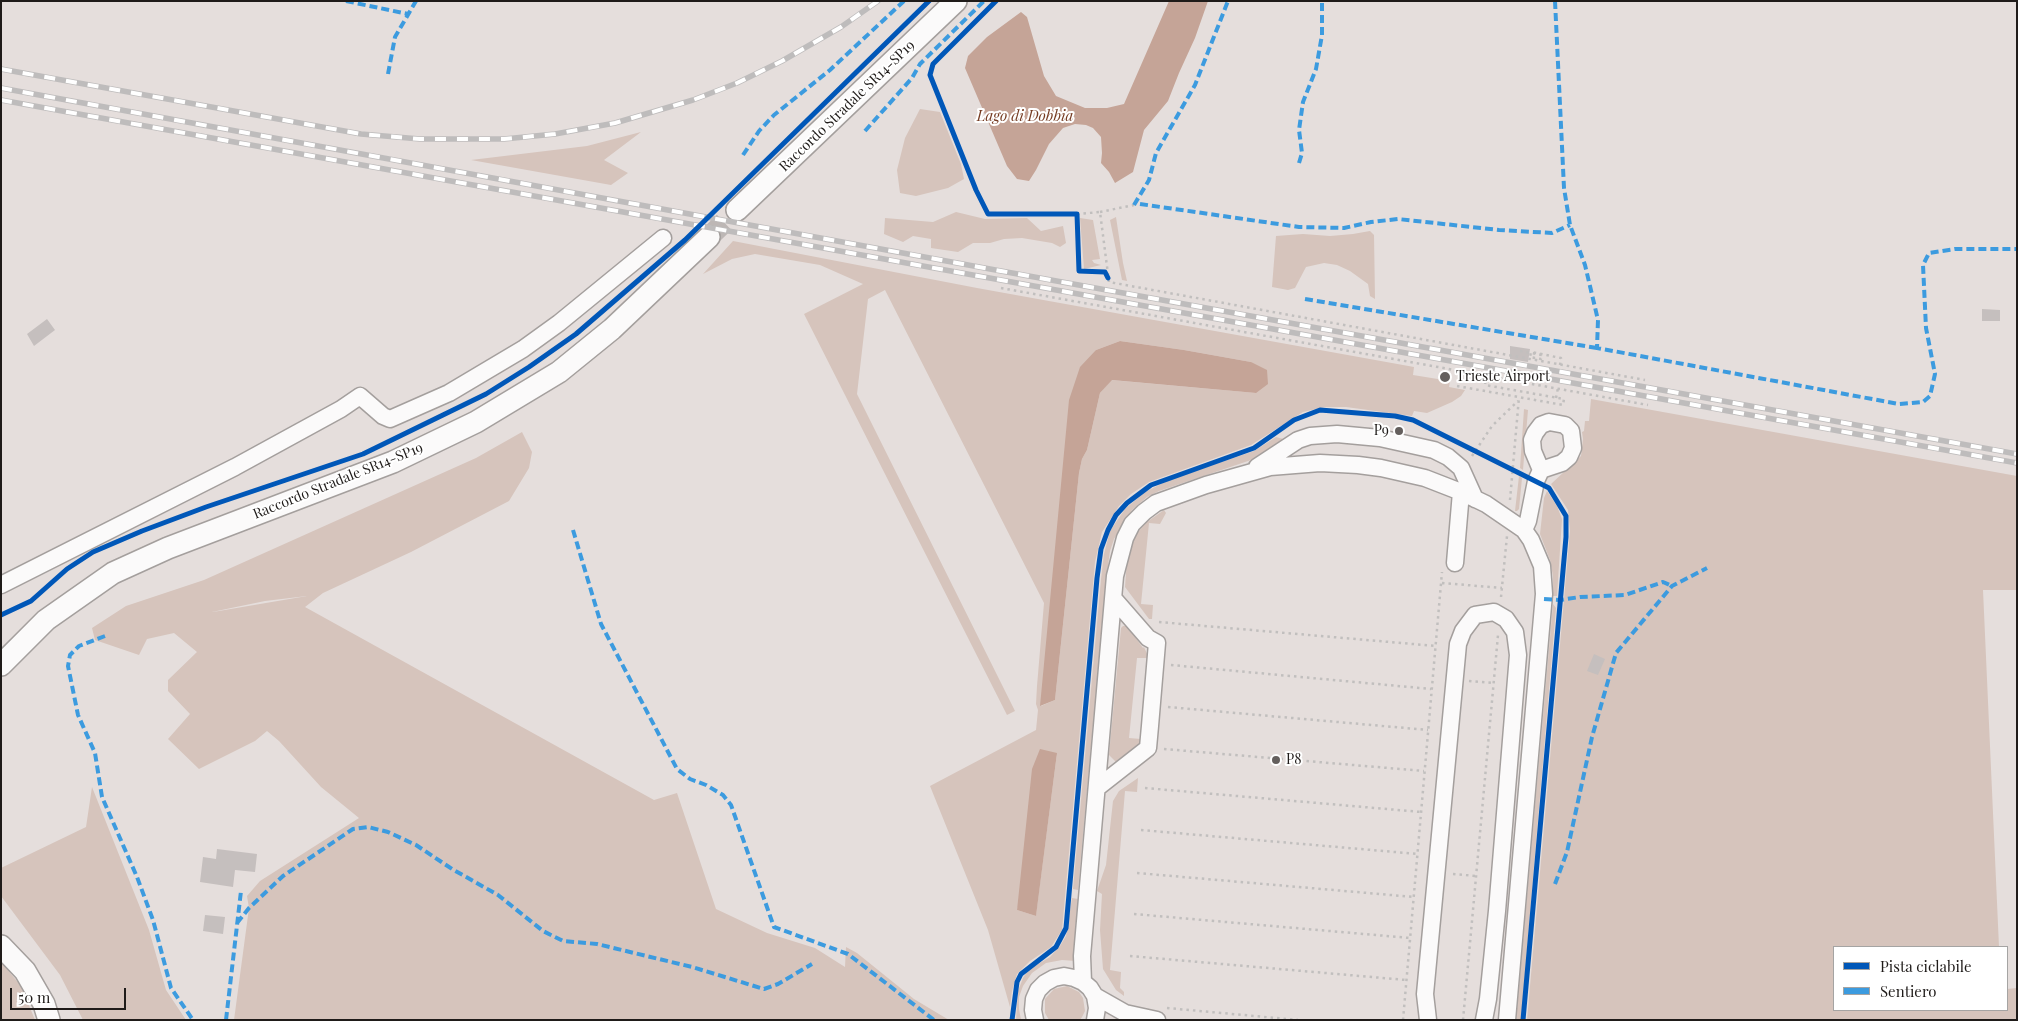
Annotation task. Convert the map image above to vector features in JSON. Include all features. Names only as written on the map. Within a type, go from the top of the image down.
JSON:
[{"type":"main road","name":"Raccordo Stradale SR14-SP19","points":[[738,210],[956,1]]},
{"type":"main road","name":"Raccordo Stradale SR14-SP19","points":[[1,665],[46,620],[113,573],[168,548],[393,462],[476,422],[566,366],[612,329],[709,237]]},
{"type":"main road","points":[[1,946],[25,971],[44,1004],[49,1020]]},
{"type":"lane","points":[[1,585],[235,467],[341,409],[360,396],[383,416],[390,419],[449,393],[537,339],[663,238]]},
{"type":"lane","points":[[1251,472],[1285,448],[1310,436],[1337,434],[1380,438],[1434,450],[1448,457],[1461,468],[1468,495],[1449,564]]},
{"type":"lane","points":[[1083,982],[1082,956],[1115,576],[1124,538],[1132,524],[1144,512],[1170,496],[1251,472],[1302,464],[1358,465],[1402,472],[1468,495],[1524,530],[1531,540],[1542,566],[1545,581],[1544,594],[1507,1020]]},
{"type":"lane","points":[[1524,530],[1528,521],[1538,476]]},
{"type":"lane","points":[[1097,788],[1148,748],[1152,706],[1157,643],[1148,638],[1114,599]]},
{"type":"lane","points":[[1428,1020],[1424,994],[1458,644],[1463,631],[1475,615],[1488,612],[1500,614],[1506,619],[1515,632],[1518,655],[1495,931],[1484,1020]]},
{"type":"lane","points":[[1035,1020],[1033,1010],[1038,990],[1054,978],[1064,976],[1083,982],[1095,996],[1125,1013],[1159,1014]]},
{"type":"lane","points":[[1095,996],[1097,1008],[1095,1020]]},
{"type":"path","points":[[1069,214],[1100,212],[1134,205]]},
{"type":"path","points":[[1100,212],[1108,278]]},
{"type":"path","points":[[1077,214],[1077,223]]},
{"type":"path","points":[[1105,272],[1109,282],[1645,380]]},
{"type":"path","points":[[1001,288],[1648,405]]},
{"type":"path","points":[[1520,351],[1527,352],[1534,354],[1542,355],[1541,359],[1530,357],[1531,352],[1561,358],[1560,365]]},
{"type":"path","points":[[1457,386],[1563,405],[1564,400],[1485,384],[1486,376]]},
{"type":"path","points":[[1556,398],[1558,388]]},
{"type":"path","points":[[1463,1020],[1519,397]]},
{"type":"path","points":[[1466,446],[1483,454]]},
{"type":"path","points":[[1505,465],[1512,469],[1538,476]]},
{"type":"path","points":[[1403,1020],[1431,688],[1442,583],[1449,564]]},
{"type":"path","points":[[1442,583],[1502,588]]},
{"type":"path","points":[[1159,622],[1436,646]]},
{"type":"path","points":[[1155,664],[1431,688]]},
{"type":"path","points":[[1152,706],[1428,730]]},
{"type":"path","points":[[1148,748],[1424,771]]},
{"type":"path","points":[[1145,788],[1421,812]]},
{"type":"path","points":[[1141,830],[1418,854]]},
{"type":"path","points":[[1137,873],[1414,897]]},
{"type":"path","points":[[1134,914],[1410,938]]},
{"type":"path","points":[[1130,956],[1406,980]]},
{"type":"path","points":[[1465,992],[1468,966]]},
{"type":"path","points":[[1159,1014],[1298,1020]]},
{"type":"shaded area","points":[[920,109],[940,112],[961,164],[964,179],[948,188],[916,196],[900,193],[897,170],[905,138]]},
{"type":"shaded area","points":[[641,132],[604,160],[628,173],[611,185],[471,160],[587,146]]},
{"type":"shaded area","points":[[956,212],[985,219],[1027,218],[1041,231],[1063,226],[1066,243],[1060,247],[1052,243],[1022,238],[1004,239],[990,243],[973,243],[958,252],[931,248],[931,239],[913,236],[903,242],[884,234],[885,218],[933,222]]},
{"type":"shaded area","points":[[1116,217],[1127,281],[1122,280],[1110,220]]},
{"type":"shaded area","points":[[1080,218],[1093,220],[1100,259],[1092,260],[1094,263],[1101,265],[1084,269]]},
{"type":"shaded area","points":[[1370,231],[1374,235],[1375,299],[1370,296],[1368,284],[1350,271],[1337,265],[1324,263],[1306,267],[1295,288],[1288,290],[1272,287],[1276,236],[1303,234],[1330,236]]},
{"type":"shaded area","points":[[733,241],[977,288],[1414,367],[1413,375],[1450,381],[1449,387],[1465,390],[1461,396],[1452,402],[1427,413],[1414,411],[1412,416],[1346,407],[1325,407],[1303,412],[1251,445],[1149,482],[1131,494],[1119,506],[1102,532],[1095,562],[1062,930],[1051,947],[1030,961],[1017,974],[1010,1007],[988,930],[930,786],[1036,730],[1038,710],[1036,704],[1037,686],[1044,603],[885,290],[868,299],[857,394],[1015,711],[1007,715],[804,314],[863,284],[820,265],[755,254],[732,259],[703,274]],"holes":[[[1120,341],[1251,362],[1256,393],[1111,380],[1100,393],[1087,450],[1082,459],[1079,473],[1055,700],[1041,706],[1096,350]],[[1057,753],[1036,915],[1036,916],[1017,910]]]},
{"type":"shaded area","points":[[1591,399],[2017,476],[2017,590],[1983,590],[1999,946],[1833,946],[1833,1011],[2008,1011],[2008,989],[2017,988],[2017,1020],[1527,1020],[1570,531],[1568,510],[1551,484],[1581,456],[1582,432],[1584,431],[1585,421],[1589,421]]},
{"type":"shaded area","points":[[1524,409],[1528,410],[1523,470],[1520,468]]},
{"type":"shaded area","points":[[522,432],[532,452],[529,468],[509,501],[411,552],[323,593],[305,607],[654,800],[677,793],[716,909],[767,933],[815,948],[845,967],[846,947],[857,953],[914,999],[949,1020],[234,1020],[249,908],[247,896],[260,881],[359,818],[321,787],[279,741],[267,731],[255,741],[199,769],[168,739],[190,714],[168,691],[168,680],[197,652],[174,633],[147,639],[139,655],[95,640],[92,628],[126,606],[204,580],[476,458]],"holes":[[[307,596],[212,612],[265,601]]]},
{"type":"shaded area","points":[[1276,437],[1287,440],[1254,459],[1159,491],[1147,497],[1132,510],[1114,539],[1110,551],[1106,580],[1078,890],[1073,889],[1101,579],[1104,554],[1110,531],[1125,509],[1145,492],[1169,480],[1254,451]]},
{"type":"shaded area","points":[[1519,476],[1522,478],[1519,509],[1515,511]]},
{"type":"shaded area","points":[[1547,491],[1557,506],[1562,519],[1557,596],[1553,596],[1553,576],[1550,560],[1540,534],[1544,498]]},
{"type":"shaded area","points":[[1164,510],[1166,513],[1160,524],[1149,523],[1141,604],[1153,605],[1152,619],[1149,619],[1125,587],[1127,559],[1130,546],[1137,533],[1147,522]]},
{"type":"shaded area","points":[[1553,604],[1556,608],[1521,1020],[1516,1020]]},
{"type":"shaded area","points":[[1127,626],[1144,647],[1149,658],[1137,658],[1129,738],[1141,739],[1141,741],[1138,746],[1117,763],[1109,755],[1121,628]]},
{"type":"shaded area","points":[[1138,778],[1137,792],[1125,791],[1110,970],[1121,972],[1120,988],[1124,992],[1124,996],[1116,990],[1103,969],[1100,930],[1102,894],[1097,891],[1106,865],[1113,801],[1119,791]]},
{"type":"shaded area","points":[[92,787],[149,930],[166,990],[186,1020],[83,1020],[60,975],[1,896],[1,868],[86,827]]},
{"type":"shaded area","points":[[1072,898],[1078,899],[1075,932],[1076,961],[1062,960],[1046,963],[1032,973],[1023,986],[1019,997],[1021,1020],[1016,1020],[1018,991],[1023,978],[1028,970],[1050,957],[1060,946],[1066,936]]},
{"type":"shaded area","points":[[1,962],[21,986],[35,1020],[1,1020]]},
{"type":"shaded area","points":[[1067,986],[1079,992],[1083,998],[1085,1011],[1082,1017],[1080,1020],[1049,1020],[1045,1013],[1045,999],[1054,989]]},
{"type":"water","name":"Lago di Dobbia","points":[[1169,1],[1208,1],[1195,38],[1168,101],[1144,130],[1133,172],[1115,183],[1101,163],[1101,137],[1093,128],[1075,124],[1063,128],[1049,144],[1029,181],[1017,179],[1007,166],[965,68],[968,56],[987,37],[1021,12],[1027,17],[1044,76],[1056,96],[1085,108],[1107,108],[1124,104]]},
{"type":"water","points":[[1120,341],[1251,362],[1267,370],[1268,384],[1256,393],[1112,380],[1100,393],[1087,450],[1082,459],[1079,473],[1055,700],[1040,706],[1069,400],[1080,367],[1096,350]]},
{"type":"water","points":[[1040,749],[1057,753],[1036,916],[1017,910],[1032,769]]},
{"type":"building","points":[[1982,309],[2000,310],[2000,321],[1982,321]]},
{"type":"building","points":[[47,319],[55,330],[34,346],[27,334]]},
{"type":"building","points":[[1510,346],[1530,349],[1528,362],[1510,359]]},
{"type":"building","points":[[1594,654],[1605,659],[1598,675],[1587,671]]},
{"type":"building","points":[[217,849],[257,854],[255,872],[235,870],[233,887],[200,882],[203,857],[216,859]]},
{"type":"building","points":[[205,915],[225,917],[223,934],[203,931]]},
{"type":"tunnel","points":[[709,237],[737,210]]},
{"type":"railway","points":[[1,69],[361,134],[420,139],[504,139],[555,134],[615,123],[693,100],[737,83],[782,61],[841,27],[878,1]]},
{"type":"railway","points":[[1,88],[2017,454]]},
{"type":"railway","points":[[1,100],[2017,463]]},
{"type":"marked path","points":[[346,1],[408,14]]},
{"type":"marked path","points":[[388,74],[395,37],[416,1]]},
{"type":"marked path","points":[[743,155],[759,131],[774,115],[830,70],[904,1]]},
{"type":"marked path","points":[[865,131],[912,78],[920,64],[984,1]]},
{"type":"marked path","points":[[1134,205],[1149,180],[1156,153],[1195,85],[1228,1]]},
{"type":"marked path","points":[[1299,163],[1302,153],[1299,130],[1303,102],[1316,69],[1322,35],[1322,1]]},
{"type":"marked path","points":[[1555,1],[1564,188],[1570,225],[1585,265],[1598,320],[1597,348],[1899,404],[1923,402],[1930,396],[1935,374],[1926,328],[1923,265],[1929,253],[1955,249],[2017,249]]},
{"type":"marked path","points":[[1140,204],[1299,227],[1344,228],[1398,219],[1499,230],[1552,233],[1570,225]]},
{"type":"marked path","points":[[1305,299],[1597,348]]},
{"type":"marked path","points":[[573,530],[601,624],[677,769],[690,779],[706,785],[723,795],[731,805],[774,927],[848,954],[934,1020]]},
{"type":"marked path","points":[[1555,884],[1567,852],[1592,737],[1616,653],[1672,586],[1707,568]]},
{"type":"marked path","points":[[1544,599],[1560,600],[1625,595],[1663,582],[1672,586]]},
{"type":"marked path","points":[[105,636],[79,646],[70,655],[68,666],[78,715],[95,753],[102,797],[137,877],[153,920],[171,988],[193,1020]]},
{"type":"marked path","points":[[237,923],[249,908],[283,876],[353,829],[368,827],[388,832],[416,845],[452,869],[498,895],[543,931],[563,941],[597,944],[692,967],[764,989],[778,984],[812,964]]},
{"type":"marked path","points":[[226,1020],[241,891]]},
{"type":"cycle path","points":[[1,615],[31,601],[67,569],[93,552],[206,507],[363,454],[486,394],[529,367],[576,334],[685,240],[929,1]]},
{"type":"cycle path","points":[[996,1],[933,64],[930,75],[976,190],[988,214],[1077,214],[1079,271],[1105,272],[1108,278]]},
{"type":"cycle path","points":[[1012,1020],[1017,982],[1021,974],[1056,947],[1066,928],[1097,578],[1101,549],[1108,530],[1116,515],[1127,503],[1151,485],[1254,448],[1294,420],[1320,410],[1395,416],[1413,420],[1549,488],[1566,516],[1566,537],[1523,1020]]},
{"type":"place","name":"Trieste Airport","points":[[1445,377]]},
{"type":"place","name":"P9","points":[[1399,431]]},
{"type":"place","name":"P8","points":[[1276,760]]}]
